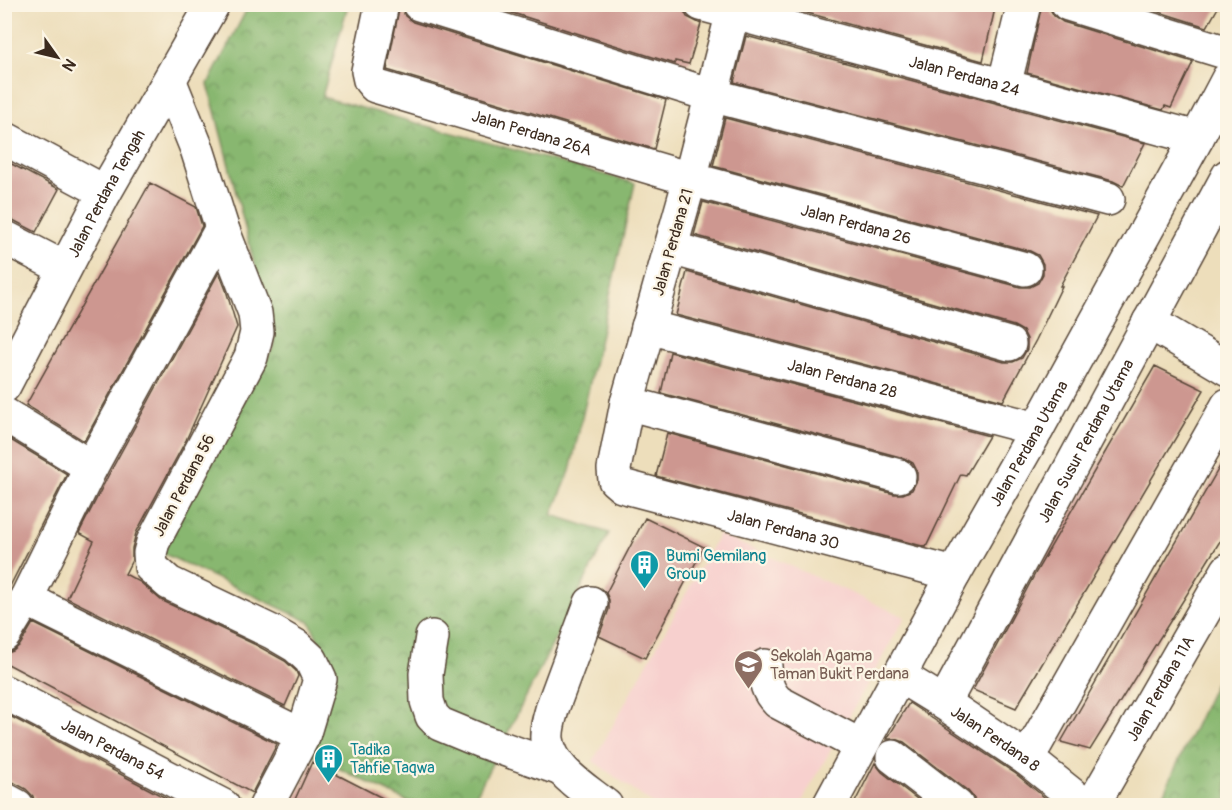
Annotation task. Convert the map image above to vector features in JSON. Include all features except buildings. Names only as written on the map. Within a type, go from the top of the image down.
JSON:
[{"type":"street","name":"Jalan Perdana Tengah","points":[[4,386],[105,192],[213,4]]},
{"type":"street","name":"Jalan Perdana 26A","points":[[382,4],[368,71],[370,80],[375,86],[690,179]]},
{"type":"street","points":[[419,4],[711,95],[1108,199]]},
{"type":"street","name":"Jalan Perdana 24","points":[[701,4],[734,9],[1197,138]]},
{"type":"street","points":[[1004,86],[1024,4]]},
{"type":"street","points":[[1068,4],[1227,53]]},
{"type":"street","name":"Jalan Perdana 21","points":[[615,480],[614,470],[627,403],[690,179],[734,9]]},
{"type":"street","name":"Jalan Perdana Utama","points":[[829,806],[954,574],[1197,138],[1227,79]]},
{"type":"street","name":"Jalan Perdana 56","points":[[170,82],[197,149],[222,228],[255,313],[257,332],[251,357],[153,542],[150,553],[151,567],[169,583],[272,632],[296,646],[311,660],[320,679],[303,736],[266,806]]},
{"type":"street","points":[[4,138],[105,192]]},
{"type":"street","name":"Jalan Susur Perdana Utama","points":[[944,703],[1227,176]]},
{"type":"street","name":"Jalan Perdana 26","points":[[690,179],[1025,269]]},
{"type":"street","points":[[4,635],[26,599],[91,467],[222,228]]},
{"type":"street","points":[[4,237],[64,268]]},
{"type":"street","points":[[671,248],[1009,344]]},
{"type":"street","points":[[1149,322],[1227,369]]},
{"type":"street","name":"Jalan Perdana 28","points":[[648,327],[1036,429]]},
{"type":"street","points":[[627,403],[899,476]]},
{"type":"street","points":[[1027,759],[1227,405]]},
{"type":"street","points":[[4,414],[91,467]]},
{"type":"street","name":"Jalan Perdana 30","points":[[615,480],[622,486],[954,574]]},
{"type":"street","name":"Jalan Perdana 11A","points":[[1092,806],[1227,570]]},
{"type":"street","points":[[26,599],[303,736]]},
{"type":"street","points":[[591,603],[548,722],[547,738],[550,751],[561,769],[606,806]]},
{"type":"street","points":[[432,637],[426,674],[427,701],[432,716],[440,724],[481,741],[561,769]]},
{"type":"street","points":[[765,666],[766,683],[770,694],[778,702],[861,746]]},
{"type":"street","name":"Jalan Perdana 8","points":[[900,676],[1027,759],[1086,806]]},
{"type":"street","name":"Jalan Perdana 54","points":[[4,692],[223,806]]},
{"type":"street","points":[[893,757],[957,806]]},
{"type":"street","points":[[4,799],[17,806]]},
{"type":"shaded area","name":"Sekolah Agama Taman Bukit Perdana","points":[[719,534],[905,617],[800,805],[654,805],[593,761]]},
{"type":"green space","points":[[249,5],[348,5],[322,97],[635,183],[570,471],[552,515],[609,533],[471,805],[415,805],[309,754],[336,679],[310,622],[160,552],[275,344],[208,84]]},
{"type":"green space","points":[[1227,658],[1227,805],[1158,805]]},
{"type":"place","name":"Bumi Gemilang Group","points":[[645,590]]},
{"type":"place","name":"Sekolah Agama Taman Bukit Perdana","points":[[749,690]]},
{"type":"place","name":"Tadika Tahfie Taqwa","points":[[329,784]]}]
